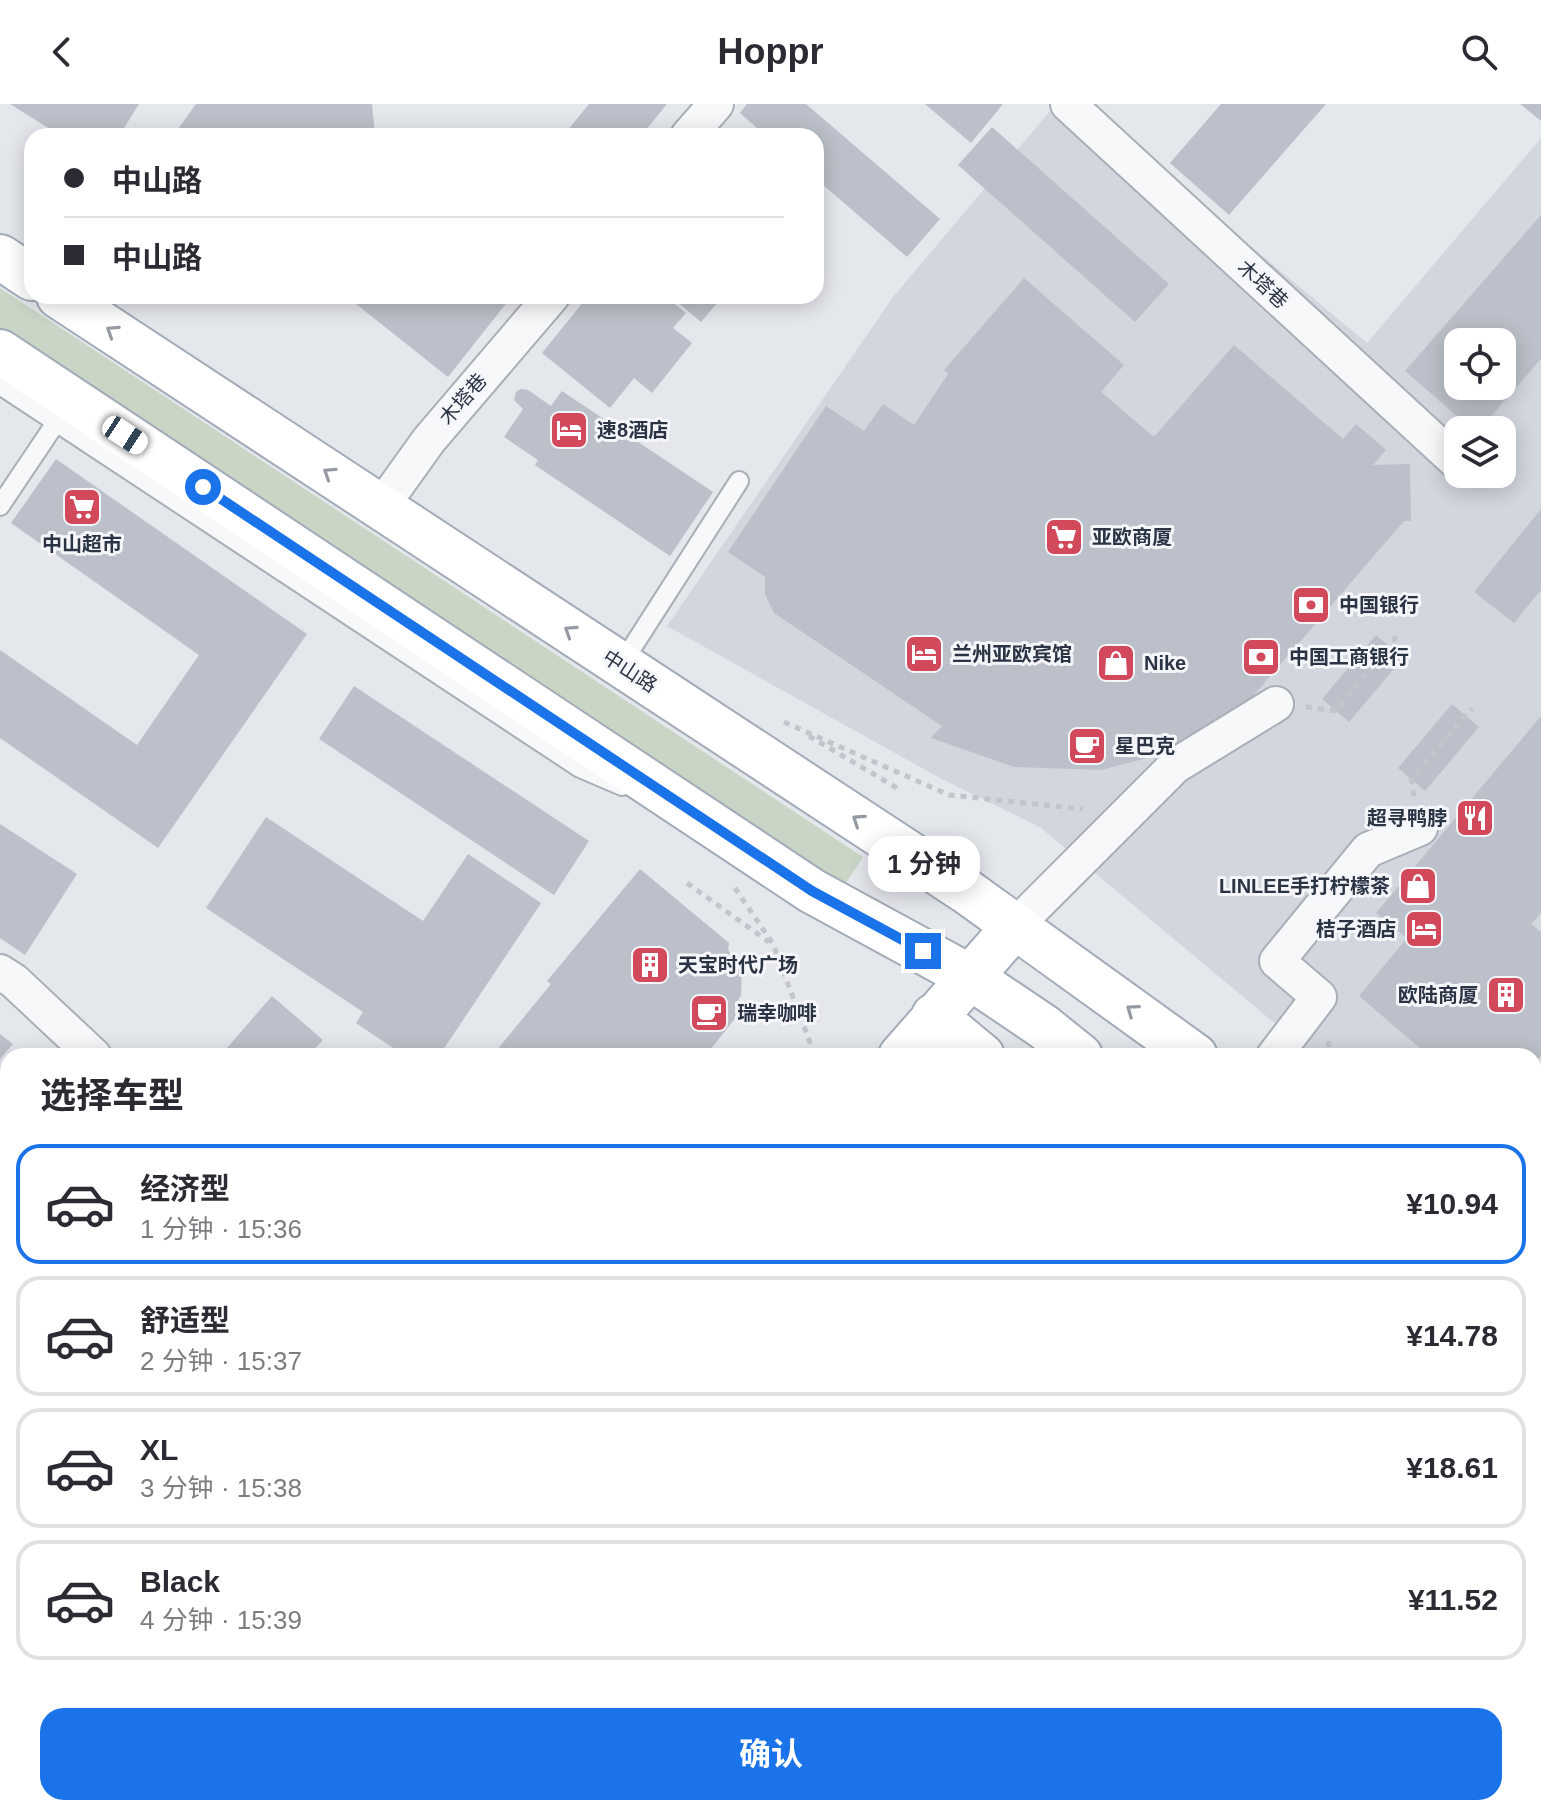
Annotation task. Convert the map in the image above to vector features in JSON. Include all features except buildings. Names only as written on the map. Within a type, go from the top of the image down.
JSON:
[{"type":"main road","points":[[0,257],[24,273]]},
{"type":"main road","name":"中山路","points":[[71,304],[1016,925],[1184,1048]]},
{"type":"main road","points":[[0,352],[64,411],[812,891],[970,977],[1046,1042]]},
{"type":"main road","points":[[908,1048],[1016,925]]},
{"type":"main road","points":[[1016,925],[1046,1042]]},
{"type":"main road","points":[[934,1016],[972,1048]]},
{"type":"street","points":[[695,128],[716,104]]},
{"type":"street","name":"木塔巷","points":[[1068,104],[1444,450]]},
{"type":"street","name":"木塔巷","points":[[381,507],[429,440],[545,304]]},
{"type":"street","points":[[1016,925],[1175,766],[1276,704]]},
{"type":"street","points":[[1280,1048],[1319,997],[1277,961],[1368,850],[1420,828]]},
{"type":"street","points":[[0,972],[14,981],[85,1048]]},
{"type":"lane","points":[[0,385],[64,411],[0,506]]},
{"type":"lane","points":[[621,665],[739,481]]},
{"type":"path","points":[[1336,711],[1397,636]]},
{"type":"path","points":[[1411,779],[1472,708]]},
{"type":"path","points":[[897,788],[784,722],[949,795],[1076,810],[1141,800]]},
{"type":"path","points":[[687,883],[773,944]]},
{"type":"path","points":[[735,887],[773,944],[812,1048]]},
{"type":"shaded area","points":[[1056,104],[1080,104],[1367,343],[1541,138],[1541,963],[1455,1048],[1304,1048],[1041,828],[938,777],[667,626],[893,297]]},
{"type":"green space","points":[[0,288],[863,857],[844,886],[0,329]]},
{"type":"place","name":"速8酒店","points":[[569,430]]},
{"type":"place","name":"中山超市","points":[[82,507]]},
{"type":"place","name":"亚欧商厦","points":[[1064,537]]},
{"type":"place","name":"中国银行","points":[[1311,605]]},
{"type":"place","name":"兰州亚欧宾馆","points":[[924,654]]},
{"type":"place","name":"中国工商银行","points":[[1261,657]]},
{"type":"place","name":"Nike","points":[[1116,663]]},
{"type":"place","name":"星巴克","points":[[1087,746]]},
{"type":"place","name":"超寻鸭脖","points":[[1475,818]]},
{"type":"place","name":"LINLEE手打柠檬茶","points":[[1418,886]]},
{"type":"place","name":"桔子酒店","points":[[1424,929]]},
{"type":"place","name":"天宝时代广场","points":[[650,965]]},
{"type":"place","name":"欧陆商厦","points":[[1506,995]]},
{"type":"place","name":"瑞幸咖啡","points":[[709,1013]]},
{"type":"route","points":[[203,487],[812,891],[923,951]]}]
